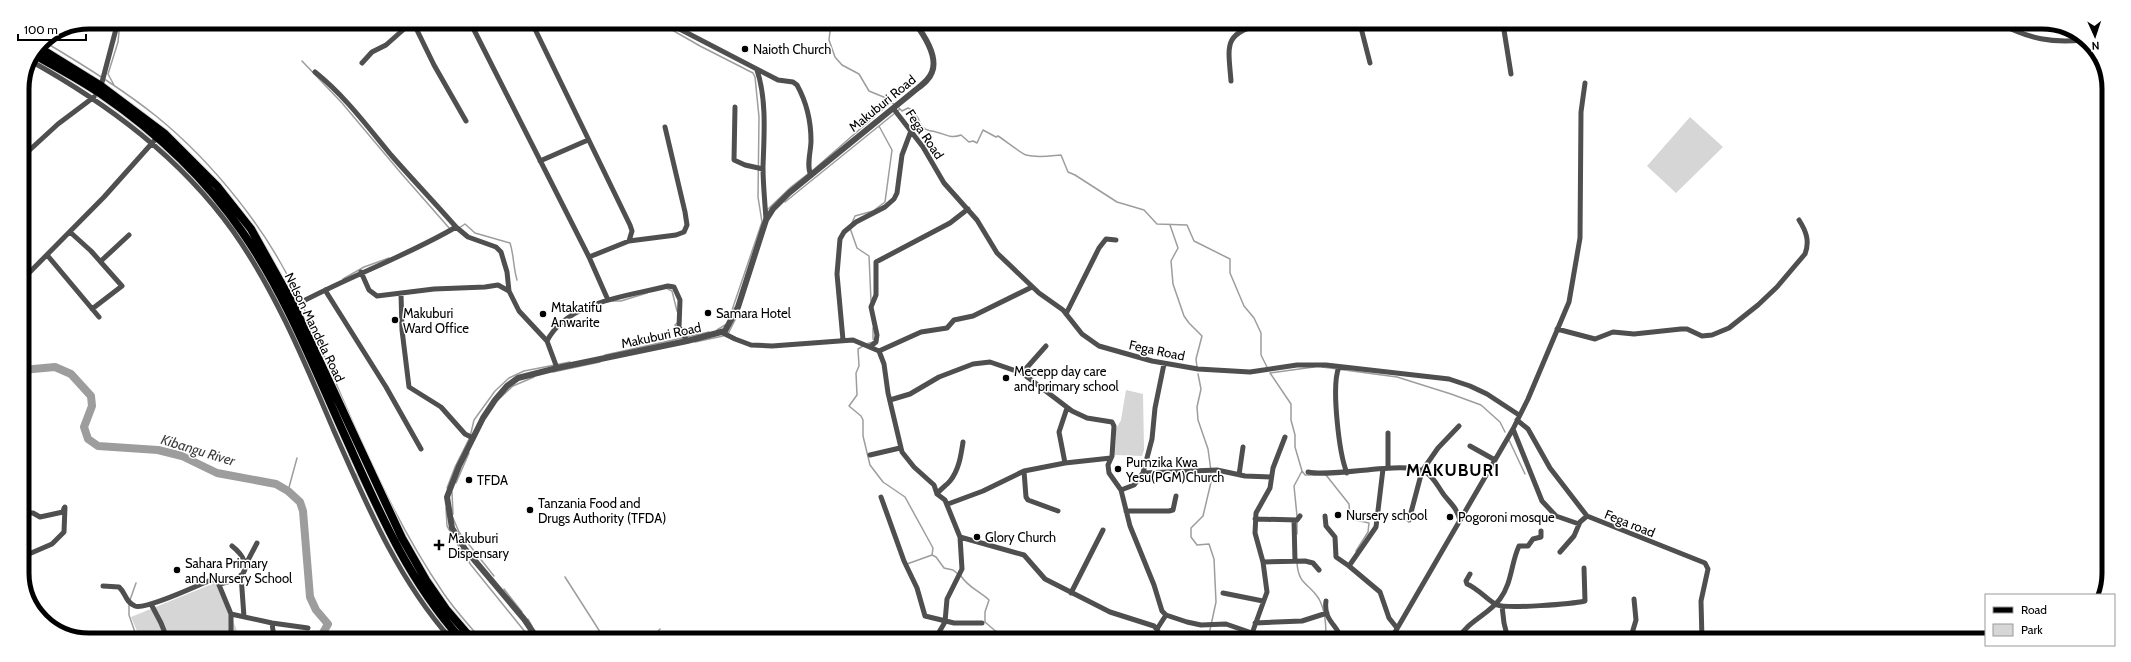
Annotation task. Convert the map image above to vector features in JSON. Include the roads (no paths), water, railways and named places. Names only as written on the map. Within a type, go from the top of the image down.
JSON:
[{"type":"main road","name":"Nelson Mandela Road","points":[[43,51],[98,92],[214,189],[243,232],[280,295],[401,557],[423,591],[456,633]]},
{"type":"main road","name":"Nelson Mandela Road","points":[[39,57],[165,134],[251,230],[294,306],[402,538],[430,586],[467,633]]},
{"type":"street","points":[[29,151],[58,124],[98,92],[116,29]]},
{"type":"street","points":[[362,63],[372,52],[386,44],[404,29]]},
{"type":"street","points":[[416,29],[466,121]]},
{"type":"street","points":[[474,29],[589,257],[608,300]]},
{"type":"street","points":[[535,29],[630,225],[632,231],[629,241]]},
{"type":"street","points":[[679,29],[757,70],[778,80],[793,82],[798,86],[808,111],[811,144],[809,168],[811,175]]},
{"type":"street","name":"Makuburi Road","points":[[533,633],[465,549],[452,528],[447,497],[458,466],[495,400],[507,386],[518,378],[557,368],[723,333],[729,327],[738,306],[766,220],[773,209],[811,175],[928,80],[932,72],[932,54],[919,29]]},
{"type":"street","points":[[1231,81],[1229,59],[1232,40],[1240,30],[1243,29]]},
{"type":"street","points":[[1361,29],[1370,63]]},
{"type":"street","points":[[1504,29],[1512,74]]},
{"type":"street","points":[[2011,29],[2044,41],[2075,41]]},
{"type":"street","points":[[36,63],[98,92]]},
{"type":"street","points":[[757,70],[761,82],[766,220]]},
{"type":"street","points":[[315,72],[331,85],[356,112],[456,227],[468,237],[496,247],[502,252],[508,272],[509,291],[519,311],[547,341],[557,368]]},
{"type":"street","points":[[1395,633],[1513,429],[1528,399],[1569,302],[1580,238],[1580,120],[1585,83]]},
{"type":"street","points":[[735,107],[734,160],[745,165],[763,169]]},
{"type":"street","name":"Fega Road","points":[[893,108],[923,147],[944,183],[978,220],[997,253],[1032,287],[1066,314],[1082,334],[1099,346],[1126,355],[1164,364],[1241,372],[1297,365],[1339,367],[1449,379],[1487,394],[1518,418]]},
{"type":"street","points":[[589,257],[629,241],[676,235],[684,232],[686,229],[685,212],[665,127]]},
{"type":"street","points":[[843,340],[837,274],[840,239],[844,232],[856,222],[885,207],[894,200],[897,193],[902,155],[911,131]]},
{"type":"street","points":[[29,273],[70,232],[155,140],[232,230],[255,265],[285,323],[386,544],[414,590],[446,633]]},
{"type":"street","points":[[540,161],[588,140]]},
{"type":"street","points":[[872,346],[876,342],[877,335],[876,323],[871,307],[876,295],[876,262],[950,223],[968,209]]},
{"type":"street","points":[[1557,329],[1595,339],[1613,332],[1634,334],[1680,329],[1687,329],[1702,336],[1729,328],[1777,287],[1805,254],[1807,248],[1807,236],[1800,220]]},
{"type":"street","points":[[294,306],[361,272],[432,242],[456,227]]},
{"type":"street","points":[[70,232],[101,261],[122,286],[92,309]]},
{"type":"street","points":[[101,261],[128,235]]},
{"type":"street","points":[[1066,314],[1099,248],[1106,239],[1116,240]]},
{"type":"street","points":[[47,255],[99,317]]},
{"type":"street","points":[[361,272],[369,290],[374,295],[381,296],[434,289],[485,288],[498,285],[509,291]]},
{"type":"street","points":[[547,341],[555,328],[567,318],[608,300],[668,286],[674,287],[680,300],[679,327],[687,341]]},
{"type":"street","points":[[879,351],[921,332],[947,328],[954,320],[973,316],[1032,287]]},
{"type":"street","points":[[325,290],[386,387],[421,449]]},
{"type":"street","points":[[401,294],[402,330],[409,386],[441,407],[465,434],[473,438]]},
{"type":"street","points":[[723,333],[744,343],[764,346],[843,340],[857,341],[872,346],[879,351],[884,364],[900,448],[914,467],[934,485],[937,494],[946,500],[960,537],[962,570],[947,599],[945,622],[939,633]]},
{"type":"street","points":[[1022,373],[1046,346]]},
{"type":"street","points":[[890,400],[910,394],[933,379],[978,363],[990,362],[1022,373],[1067,408],[1087,418],[1113,423],[1111,458],[1108,465],[1109,473],[1121,490],[1126,511],[1154,585],[1159,605],[1166,616],[1201,625],[1226,624],[1252,633],[1267,592],[1263,562],[1256,538],[1255,519],[1258,507],[1270,488],[1270,477],[1285,437]]},
{"type":"street","points":[[1121,490],[1134,485],[1143,473],[1152,439],[1155,408],[1164,364]]},
{"type":"street","points":[[1339,367],[1335,396],[1343,457],[1347,473]]},
{"type":"street","points":[[1065,463],[1059,432],[1067,408]]},
{"type":"street","name":"Fega road","points":[[1518,418],[1528,429],[1550,468],[1586,516],[1705,563],[1708,569],[1701,596],[1702,633]]},
{"type":"street","points":[[1409,520],[1422,471],[1438,448],[1459,426]]},
{"type":"street","points":[[1513,429],[1542,501],[1556,516],[1579,524]]},
{"type":"street","points":[[1349,566],[1376,528],[1386,468],[1388,433]]},
{"type":"street","points":[[937,494],[941,487],[946,485],[954,474],[964,442]]},
{"type":"street","points":[[1470,446],[1495,460]]},
{"type":"street","points":[[1240,475],[1244,447]]},
{"type":"street","points":[[870,455],[900,448]]},
{"type":"street","points":[[948,504],[983,491],[1024,471],[1065,463],[1111,458]]},
{"type":"street","points":[[1308,472],[1329,474],[1386,468],[1422,471],[1433,479],[1444,496],[1452,502],[1460,520]]},
{"type":"street","points":[[1143,473],[1217,470],[1240,475],[1270,477]]},
{"type":"street","points":[[1024,471],[1026,497],[1028,500],[1058,511]]},
{"type":"street","points":[[1126,511],[1173,510],[1176,496]]},
{"type":"street","points":[[881,497],[904,561],[918,588],[923,613],[929,618],[945,622],[982,623]]},
{"type":"street","points":[[29,513],[33,513],[40,517],[63,512],[65,507],[64,532],[52,544],[29,554]]},
{"type":"street","points":[[1255,519],[1297,520],[1300,516]]},
{"type":"street","points":[[1325,516],[1326,526],[1335,537],[1336,557],[1380,592],[1389,618],[1397,628]]},
{"type":"street","points":[[1560,552],[1574,536],[1579,524],[1586,516]]},
{"type":"street","points":[[1294,520],[1295,561]]},
{"type":"street","points":[[1071,593],[1103,530]]},
{"type":"street","points":[[1462,633],[1467,626],[1495,604],[1508,585],[1519,546],[1528,546],[1533,539],[1541,537],[1542,532]]},
{"type":"street","points":[[960,537],[1024,555],[1045,579],[1110,612],[1147,623],[1157,629]]},
{"type":"street","points":[[244,617],[241,575],[257,543]]},
{"type":"street","points":[[232,546],[244,558],[245,566]]},
{"type":"street","points":[[1263,562],[1295,561],[1313,563],[1319,570]]},
{"type":"street","points":[[1470,574],[1465,583],[1483,593],[1495,604],[1502,606],[1585,601],[1584,568]]},
{"type":"street","points":[[220,584],[241,575]]},
{"type":"street","points":[[103,586],[119,587],[127,600],[134,606],[151,604],[211,580],[216,580],[220,584],[231,614],[231,633]]},
{"type":"street","points":[[1223,593],[1263,601]]},
{"type":"street","points":[[1632,633],[1636,620],[1634,599]]},
{"type":"street","points":[[1326,601],[1327,613],[1332,626],[1339,633]]},
{"type":"street","points":[[151,604],[165,633]]},
{"type":"street","points":[[1502,606],[1506,633]]},
{"type":"street","points":[[1255,623],[1302,622],[1327,613]]},
{"type":"street","points":[[231,614],[272,623],[308,628]]},
{"type":"street","points":[[1157,633],[1157,629],[1166,616]]},
{"type":"street","points":[[272,623],[273,633]]},
{"type":"waterway","points":[[114,85],[108,74],[118,42],[119,29]]},
{"type":"waterway","points":[[670,29],[753,73],[755,77],[759,117],[758,197],[762,222],[731,313]]},
{"type":"waterway","points":[[830,29],[829,40],[835,57],[842,65],[859,74],[869,91],[886,98],[895,105]]},
{"type":"waterway","points":[[49,45],[72,58],[143,106],[178,135],[199,155],[219,177],[257,225],[288,275],[300,301]]},
{"type":"waterway","points":[[302,61],[342,103],[450,229]]},
{"type":"waterway","points":[[812,171],[891,102]]},
{"type":"waterway","points":[[899,108],[902,111],[908,108],[912,110],[913,114],[916,115],[925,129],[951,136],[961,135],[969,142],[973,141],[977,143],[983,130],[996,137],[998,136],[1026,155],[1039,157],[1061,155],[1068,172],[1117,202],[1144,210],[1157,224],[1187,225],[1194,241],[1230,259],[1230,273],[1244,306],[1254,318],[1261,333],[1261,355],[1267,367]]},
{"type":"waterway","points":[[785,202],[900,109]]},
{"type":"waterway","points":[[851,225],[855,216],[873,211],[885,202],[892,150],[879,126]]},
{"type":"waterway","points":[[767,210],[791,187],[809,173]]},
{"type":"waterway","points":[[459,228],[465,224],[475,233],[510,243],[517,280]]},
{"type":"waterway","points":[[1170,225],[1178,248],[1171,261],[1173,284],[1184,316],[1202,336],[1196,359],[1197,367]]},
{"type":"waterway","points":[[850,228],[857,248],[869,256],[871,301]]},
{"type":"waterway","points":[[343,279],[364,267],[389,258]]},
{"type":"waterway","points":[[666,288],[672,291],[677,311]]},
{"type":"waterway","points":[[612,301],[621,301],[647,293]]},
{"type":"waterway","points":[[302,304],[349,414],[401,523],[446,597],[476,633]]},
{"type":"waterway","points":[[728,334],[737,316]]},
{"type":"waterway","points":[[677,323],[675,325],[681,338]]},
{"type":"waterway","points":[[717,330],[725,325]]},
{"type":"waterway","points":[[873,328],[873,339],[875,341]]},
{"type":"waterway","points":[[605,355],[709,332]]},
{"type":"waterway","points":[[695,342],[723,336]]},
{"type":"waterway","points":[[866,344],[873,342]]},
{"type":"waterway","points":[[863,346],[858,349],[859,366],[856,373],[857,395],[849,406],[861,416],[863,420],[863,436],[870,465],[883,482],[905,497],[933,548],[932,555],[907,564]]},
{"type":"waterway","points":[[447,488],[455,467],[470,437],[474,420],[495,391],[509,378],[524,371],[570,362]]},
{"type":"waterway","points":[[553,372],[600,362]]},
{"type":"waterway","name":"Kibangu River","points":[[29,369],[55,367],[71,374],[91,396],[92,406],[84,427],[88,439],[98,446],[158,450],[182,456],[217,473],[276,484],[288,491],[300,502],[303,511],[310,597],[316,610],[328,624],[323,633]]},
{"type":"waterway","points":[[1297,516],[1294,486],[1302,471],[1295,447],[1295,435],[1291,420],[1291,404],[1270,373],[1314,367]]},
{"type":"waterway","points":[[1322,367],[1397,377],[1451,394],[1481,405],[1500,422],[1505,432]]},
{"type":"waterway","points":[[1198,374],[1201,389],[1197,407],[1198,420],[1208,449],[1212,478],[1203,516],[1191,528],[1191,537],[1197,545],[1209,544],[1214,559],[1216,602],[1209,633]]},
{"type":"waterway","points":[[500,398],[513,386],[534,377]]},
{"type":"waterway","points":[[1509,440],[1525,474]]},
{"type":"waterway","points":[[456,483],[469,453]]},
{"type":"waterway","points":[[349,455],[352,462]]},
{"type":"waterway","points":[[288,491],[297,458]]},
{"type":"waterway","points":[[1302,471],[1305,475],[1316,475]]},
{"type":"waterway","points":[[357,474],[365,489]]},
{"type":"waterway","points":[[1326,475],[1349,504],[1350,517],[1355,520],[1369,523],[1368,532],[1356,551]]},
{"type":"waterway","points":[[452,492],[453,514]]},
{"type":"waterway","points":[[446,508],[447,526],[458,545],[471,565],[526,633]]},
{"type":"waterway","points":[[453,518],[459,532],[494,576]]},
{"type":"waterway","points":[[1297,522],[1297,534]]},
{"type":"waterway","points":[[932,555],[936,557],[944,568],[953,570],[958,574]]},
{"type":"waterway","points":[[1297,562],[1299,575],[1321,603],[1325,619],[1326,633]]},
{"type":"waterway","points":[[961,576],[970,586],[989,600],[985,612],[985,622],[998,633]]},
{"type":"waterway","points":[[565,577],[601,633]]},
{"type":"waterway","points":[[130,600],[136,583]]},
{"type":"waterway","points":[[504,589],[522,612]]},
{"type":"waterway","points":[[129,604],[129,615],[135,633]]},
{"type":"waterway","points":[[528,619],[532,626]]},
{"type":"waterway","points":[[657,633],[660,629]]},
{"type":"place","name":"Naioth Church","points":[[745,49]]},
{"type":"place","name":"Samara Hotel","points":[[708,313]]},
{"type":"place","name":"Mtakatifu Anwarite","points":[[543,314]]},
{"type":"place","name":"Makuburi Ward Office","points":[[395,320]]},
{"type":"place","name":"Mecepp day care and primary school","points":[[1006,378]]},
{"type":"place","name":"Pumzika Kwa Yesu(PGM)Church","points":[[1118,469]]},
{"type":"place","name":"TFDA","points":[[469,480]]},
{"type":"place","name":"Tanzania Food and Drugs Authority (TFDA)","points":[[530,510]]},
{"type":"place","name":"Nursery school","points":[[1338,515]]},
{"type":"place","name":"Pogoroni mosque","points":[[1450,517]]},
{"type":"place","name":"Glory Church","points":[[977,537]]},
{"type":"place","name":"Makuburi Dispensary","points":[[439,545]]},
{"type":"place","name":"Sahara Primary and Nursery School","points":[[177,570]]},
{"type":"district","name":"MAKUBURI","points":[[1453,470]]}]
